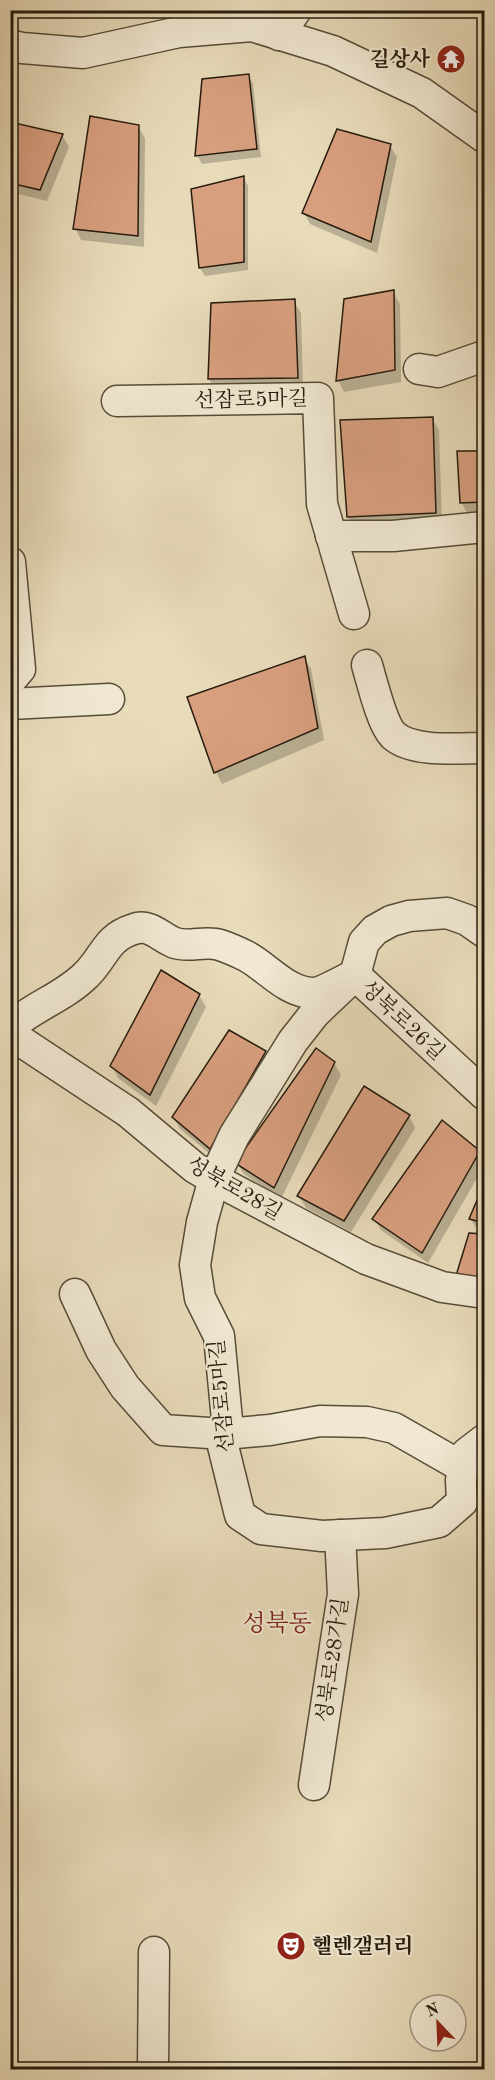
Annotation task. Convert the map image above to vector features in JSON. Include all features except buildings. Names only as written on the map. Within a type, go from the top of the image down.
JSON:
[{"type":"street","points":[[279,35],[296,10]]},
{"type":"street","points":[[10,45],[22,48],[83,52],[179,32],[252,26],[333,51],[422,93],[484,137]]},
{"type":"street","points":[[419,369],[438,372],[484,356]]},
{"type":"street","name":"선잠로5마길","points":[[117,401],[318,398],[322,504],[354,614]]},
{"type":"street","points":[[332,536],[393,536],[484,527]]},
{"type":"street","points":[[10,562],[20,669],[10,681]]},
{"type":"street","points":[[367,665],[383,716],[393,735],[412,746],[484,748]]},
{"type":"street","points":[[10,704],[109,699]]},
{"type":"street","points":[[355,975],[364,942],[375,930],[391,921],[409,916],[447,913],[467,920],[484,932]]},
{"type":"street","name":"성북로26길","points":[[10,1027],[26,1013],[59,996],[87,975],[117,936],[137,927],[152,929],[167,940],[183,945],[199,943],[218,945],[246,956],[293,989],[315,994],[355,975],[484,1094]]},
{"type":"street","name":"선잠로5마길","points":[[355,975],[315,1013],[293,1041],[234,1136],[214,1179],[202,1222],[195,1265],[200,1298],[219,1336],[226,1420],[223,1446],[240,1515],[261,1529],[322,1536],[385,1533],[439,1522],[462,1502],[461,1480],[467,1453],[484,1440]]},
{"type":"street","name":"성북로28길","points":[[10,1034],[128,1112],[195,1168],[214,1179],[366,1259],[442,1287],[484,1293]]},
{"type":"street","points":[[75,1294],[102,1350],[125,1387],[163,1430],[225,1434],[270,1430],[320,1421],[367,1422],[394,1428],[464,1468]]},
{"type":"street","name":"성북로28가길","points":[[314,1785],[343,1594],[340,1535]]},
{"type":"street","points":[[153,2070],[154,1952]]},
{"type":"place","name":"길상사","points":[[451,59]]},
{"type":"place","name":"헬렌갤러리","points":[[291,1946]]},
{"type":"district","name":"성북동","points":[[277,1623]]}]
